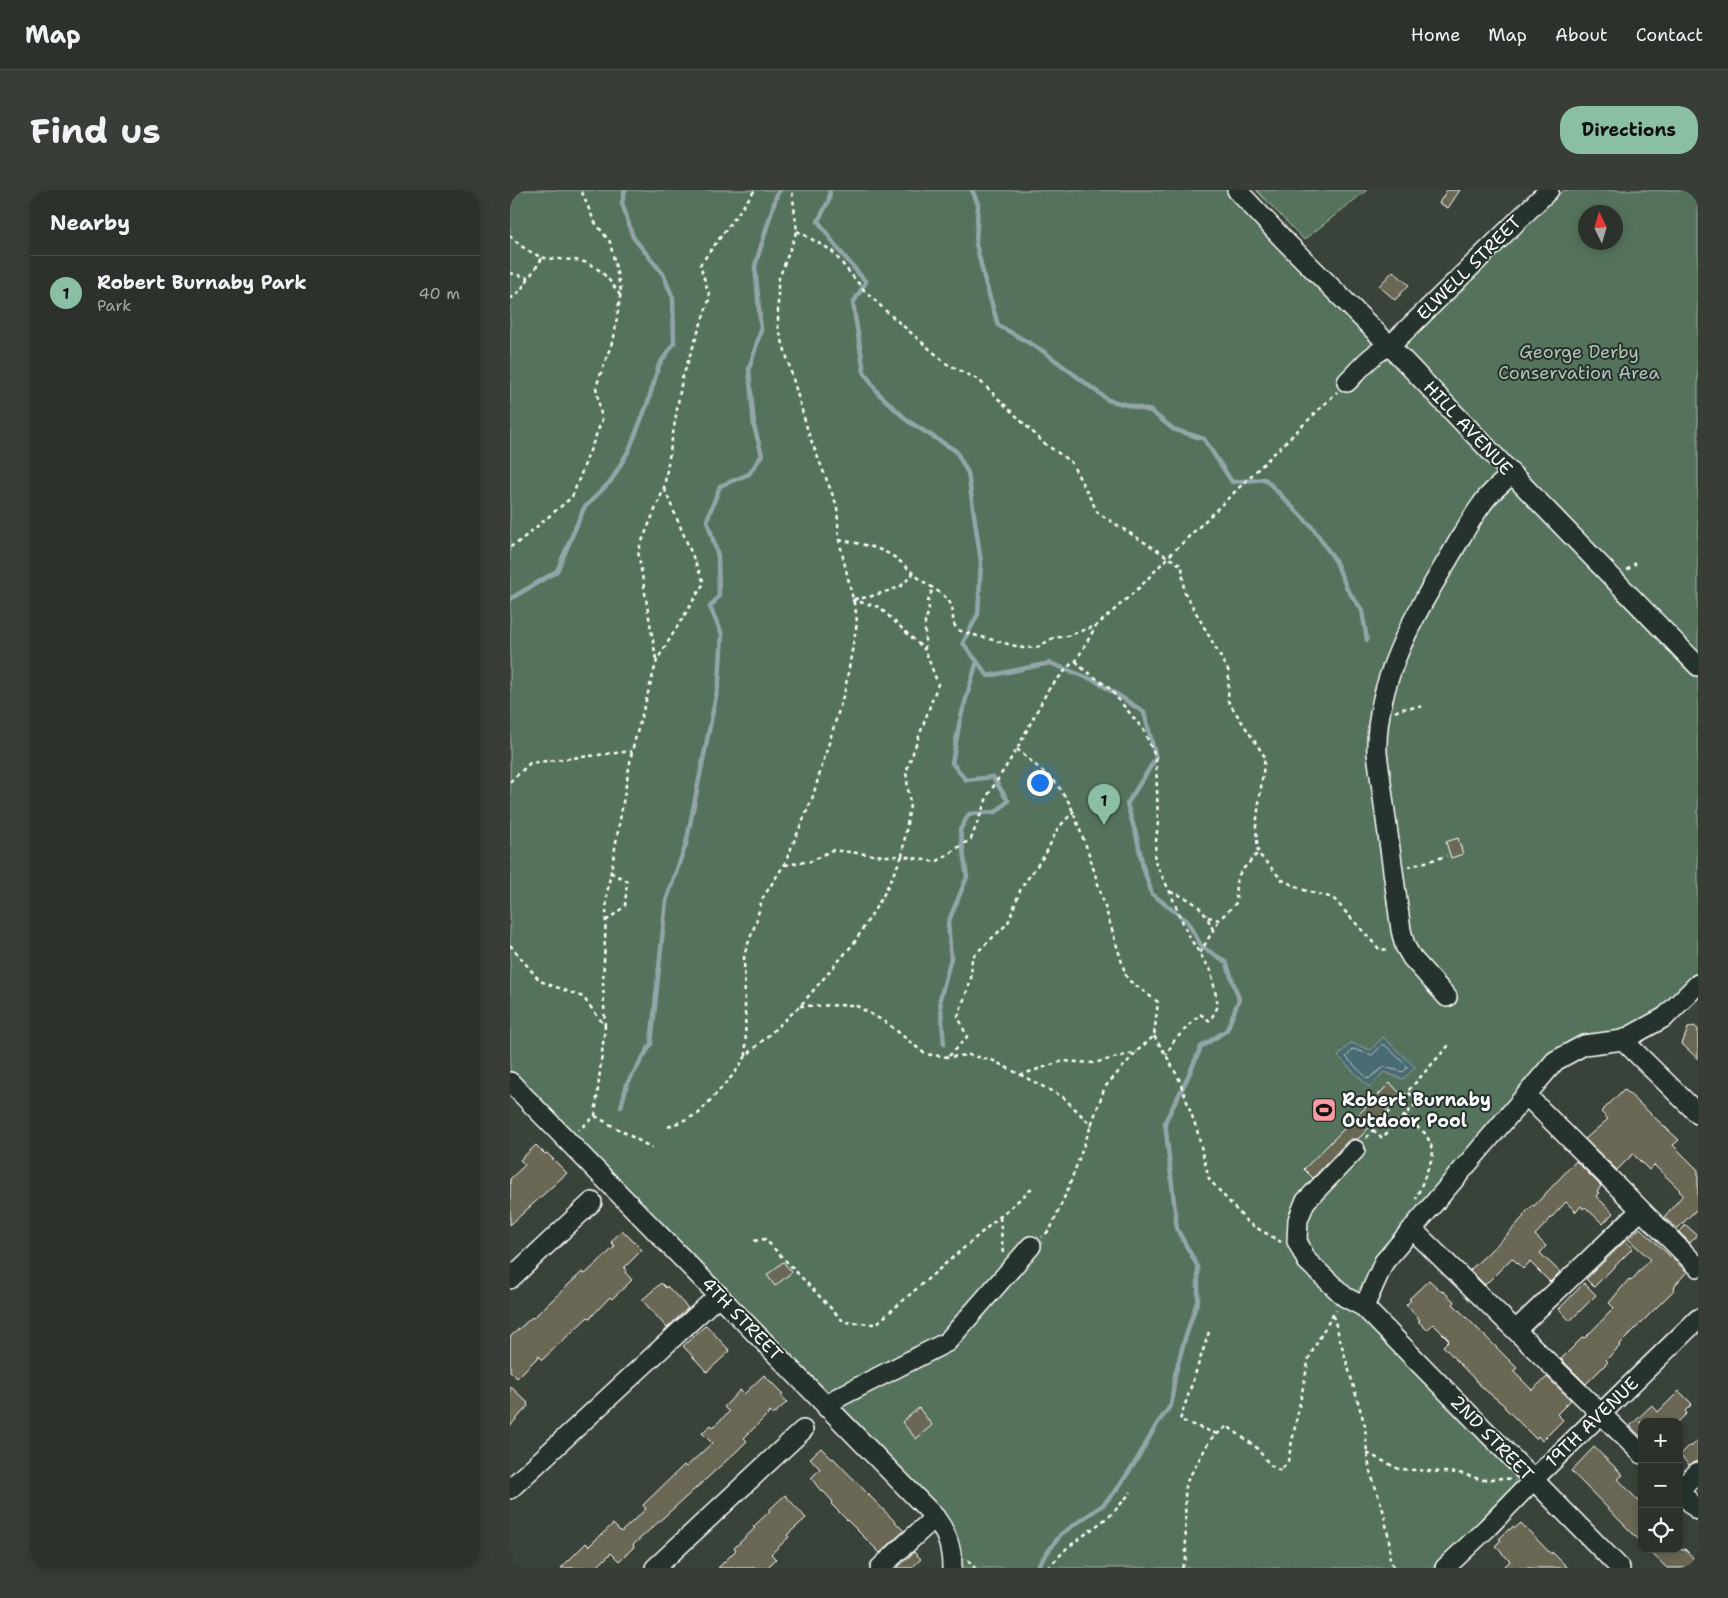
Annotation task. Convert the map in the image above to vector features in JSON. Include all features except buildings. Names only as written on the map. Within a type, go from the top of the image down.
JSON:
[{"type":"street","name":"HILL AVENUE","points":[[1237,190],[1698,666]]},
{"type":"street","name":"ELWELL STREET","points":[[1347,382],[1373,357],[1384,348],[1390,346],[1548,190]]},
{"type":"street","points":[[1447,997],[1412,958],[1405,946],[1401,930],[1377,753],[1376,733],[1390,670],[1428,591],[1482,502],[1512,474]]},
{"type":"street","points":[[1364,1307],[1384,1262],[1555,1061],[1584,1045],[1622,1040],[1665,1017],[1698,984]]},
{"type":"street","points":[[1622,1040],[1698,1114]]},
{"type":"street","name":"4TH STREET","points":[[510,1082],[935,1517],[948,1541],[952,1568]]},
{"type":"street","points":[[1526,1095],[1698,1267]]},
{"type":"street","points":[[1300,1251],[1296,1234],[1302,1208],[1310,1196],[1354,1150]]},
{"type":"street","points":[[510,1279],[592,1202]]},
{"type":"street","points":[[1516,1330],[1642,1210]]},
{"type":"street","points":[[1412,1229],[1638,1450]]},
{"type":"street","points":[[827,1408],[837,1398],[947,1342],[1031,1246]]},
{"type":"street","name":"2ND STREET","points":[[1300,1251],[1307,1261],[1345,1297],[1364,1307],[1620,1568]]},
{"type":"street","points":[[510,1489],[719,1295]]},
{"type":"street","name":"19TH AVENUE","points":[[1454,1565],[1533,1480],[1698,1319]]},
{"type":"street","points":[[655,1568],[803,1430]]},
{"type":"street","points":[[1683,1486],[1698,1472]]},
{"type":"street","points":[[1683,1494],[1698,1510]]},
{"type":"street","points":[[880,1568],[935,1517]]},
{"type":"path","points":[[510,547],[572,497],[602,420],[596,388],[614,337],[621,291],[610,242],[594,221],[581,190]]},
{"type":"path","points":[[656,660],[638,551],[664,488],[682,379],[710,297],[700,265],[755,190]]},
{"type":"path","points":[[746,1056],[744,955],[762,899],[784,865],[812,799],[845,690],[857,623],[839,540],[837,506],[809,435],[778,326],[778,281],[797,231],[792,190]]},
{"type":"path","points":[[797,231],[831,250],[864,290],[886,312],[947,364],[979,380],[1044,443],[1071,462],[1098,514],[1182,566],[1184,590],[1229,672],[1228,701],[1265,758],[1256,826],[1258,853],[1282,880],[1304,890],[1334,898],[1380,950],[1405,946]]},
{"type":"path","points":[[510,235],[515,242],[543,257],[588,263],[606,275],[620,296]]},
{"type":"path","points":[[510,299],[520,291],[543,257]]},
{"type":"path","points":[[510,273],[528,278]]},
{"type":"path","points":[[784,865],[812,861],[832,850],[883,856],[902,856],[936,862],[971,839],[988,795],[1017,749],[1048,690],[1071,664],[1076,661],[1096,626],[1140,587],[1168,557],[1347,382]]},
{"type":"path","points":[[567,1141],[595,1116],[605,1026],[603,983],[608,894],[632,751],[656,660],[704,583],[664,488]]},
{"type":"path","points":[[839,540],[864,544],[892,555],[913,574],[932,588],[937,589],[950,602],[953,613],[952,623],[956,629],[1023,648],[1038,647],[1054,638],[1096,626]]},
{"type":"path","points":[[852,600],[900,587],[913,574]]},
{"type":"path","points":[[668,1127],[698,1114],[734,1074],[746,1056],[800,1006],[854,943],[883,896],[902,856],[910,805],[906,772],[938,684],[924,650],[925,622],[932,588]]},
{"type":"path","points":[[852,600],[879,608],[924,650]]},
{"type":"path","points":[[1076,661],[1108,688],[1143,729],[1156,758],[1158,823],[1154,860],[1188,935],[1211,971],[1218,1006],[1210,1021],[1200,1014],[1174,1041],[1166,1055]]},
{"type":"path","points":[[1378,720],[1401,709],[1426,706]]},
{"type":"path","points":[[1017,749],[1056,783],[1074,811],[1127,979],[1158,1002],[1154,1036],[1178,1079],[1197,1130],[1209,1179],[1248,1223],[1286,1246],[1300,1251]]},
{"type":"path","points":[[510,782],[530,763],[632,751]]},
{"type":"path","points":[[948,1057],[967,1037],[958,1016],[970,980],[972,957],[1008,923],[1021,888],[1046,854],[1058,828],[1074,811]]},
{"type":"path","points":[[1201,953],[1219,920],[1237,902],[1234,887],[1238,875],[1258,853]]},
{"type":"path","points":[[1394,872],[1447,856]]},
{"type":"path","points":[[606,921],[625,906],[627,881],[611,872]]},
{"type":"path","points":[[1170,892],[1188,897],[1208,917],[1214,932]]},
{"type":"path","points":[[1208,917],[1219,920]]},
{"type":"path","points":[[510,945],[540,982],[583,997],[605,1026]]},
{"type":"path","points":[[800,1006],[855,1005],[888,1022],[926,1054],[948,1057],[969,1055],[992,1060],[1063,1098],[1092,1126]]},
{"type":"path","points":[[1031,1246],[1050,1230],[1068,1189],[1105,1087],[1154,1036]]},
{"type":"path","points":[[1354,1150],[1449,1045]]},
{"type":"path","points":[[1020,1075],[1063,1061],[1094,1063],[1137,1052]]},
{"type":"path","points":[[1372,1130],[1382,1138],[1418,1102],[1408,1092]]},
{"type":"path","points":[[595,1116],[652,1148]]},
{"type":"path","points":[[1404,1116],[1426,1134],[1431,1145],[1433,1156],[1416,1199],[1427,1211]]},
{"type":"path","points":[[754,1241],[766,1239],[844,1322],[876,1324],[1034,1187]]},
{"type":"path","points":[[1000,1217],[1006,1275]]},
{"type":"path","points":[[1182,1568],[1186,1559],[1185,1485],[1210,1440],[1227,1426],[1256,1447],[1270,1465],[1281,1471],[1288,1461],[1309,1358],[1345,1297]]},
{"type":"path","points":[[1333,1315],[1366,1426],[1370,1471],[1383,1510],[1389,1539],[1390,1561],[1395,1568]]},
{"type":"path","points":[[1208,1332],[1180,1420],[1217,1434]]},
{"type":"path","points":[[1367,1453],[1400,1469],[1459,1473],[1483,1480],[1502,1478],[1514,1480]]},
{"type":"path","points":[[1048,1568],[1067,1548],[1112,1514],[1131,1492]]},
{"type":"green space","points":[[510,190],[1231,190],[1698,678],[1698,973],[1660,1010],[1620,1031],[1569,1043],[1556,1051],[1346,1304],[1513,1472],[1516,1479],[1513,1488],[1432,1568],[960,1568],[891,1459],[510,1070]]},
{"type":"green space","points":[[1256,190],[1367,190],[1304,240]]},
{"type":"green space","name":"George Derby Conservation Area","points":[[1564,190],[1698,190],[1698,658],[1403,348],[1411,329]]},
{"type":"water","points":[[1383,1037],[1415,1067],[1403,1079],[1384,1072],[1369,1087],[1338,1056],[1351,1043],[1371,1050]]},
{"type":"waterway","points":[[510,599],[557,571],[584,508],[611,481],[629,450],[647,405],[659,365],[674,343],[673,298],[663,274],[633,237],[622,203],[625,190]]},
{"type":"waterway","points":[[621,1107],[627,1084],[651,1044],[666,901],[686,844],[719,681],[722,634],[710,607],[719,596],[718,556],[707,520],[720,486],[749,474],[762,455],[754,426],[749,369],[761,330],[755,266],[777,194],[780,190]]},
{"type":"waterway","points":[[830,190],[829,200],[818,221],[838,249],[866,282],[853,303],[864,372],[878,393],[908,421],[956,451],[968,473],[981,562],[978,614],[963,643],[988,676],[1050,663],[1096,681],[1144,712],[1156,758],[1127,804],[1143,867],[1152,894],[1187,921],[1202,947],[1226,962],[1239,999],[1227,1030],[1201,1047],[1165,1122],[1177,1229],[1198,1267],[1198,1299],[1175,1375],[1171,1405],[1157,1424],[1118,1488],[1103,1505],[1061,1534],[1036,1568]]},
{"type":"waterway","points":[[972,190],[978,204],[976,244],[998,325],[1043,351],[1108,400],[1151,411],[1173,429],[1204,439],[1232,482],[1265,479],[1312,527],[1335,560],[1347,589],[1362,610],[1367,640]]},
{"type":"waterway","points":[[944,1044],[940,999],[951,958],[948,923],[967,877],[960,830],[969,814],[996,812],[1008,801],[993,777],[966,780],[952,763],[960,720],[977,661]]},
{"type":"place","name":"Robert Burnaby Park","points":[[1104,825]]},
{"type":"place","name":"Robert Burnaby Outdoor Pool","points":[[1324,1110]]}]
